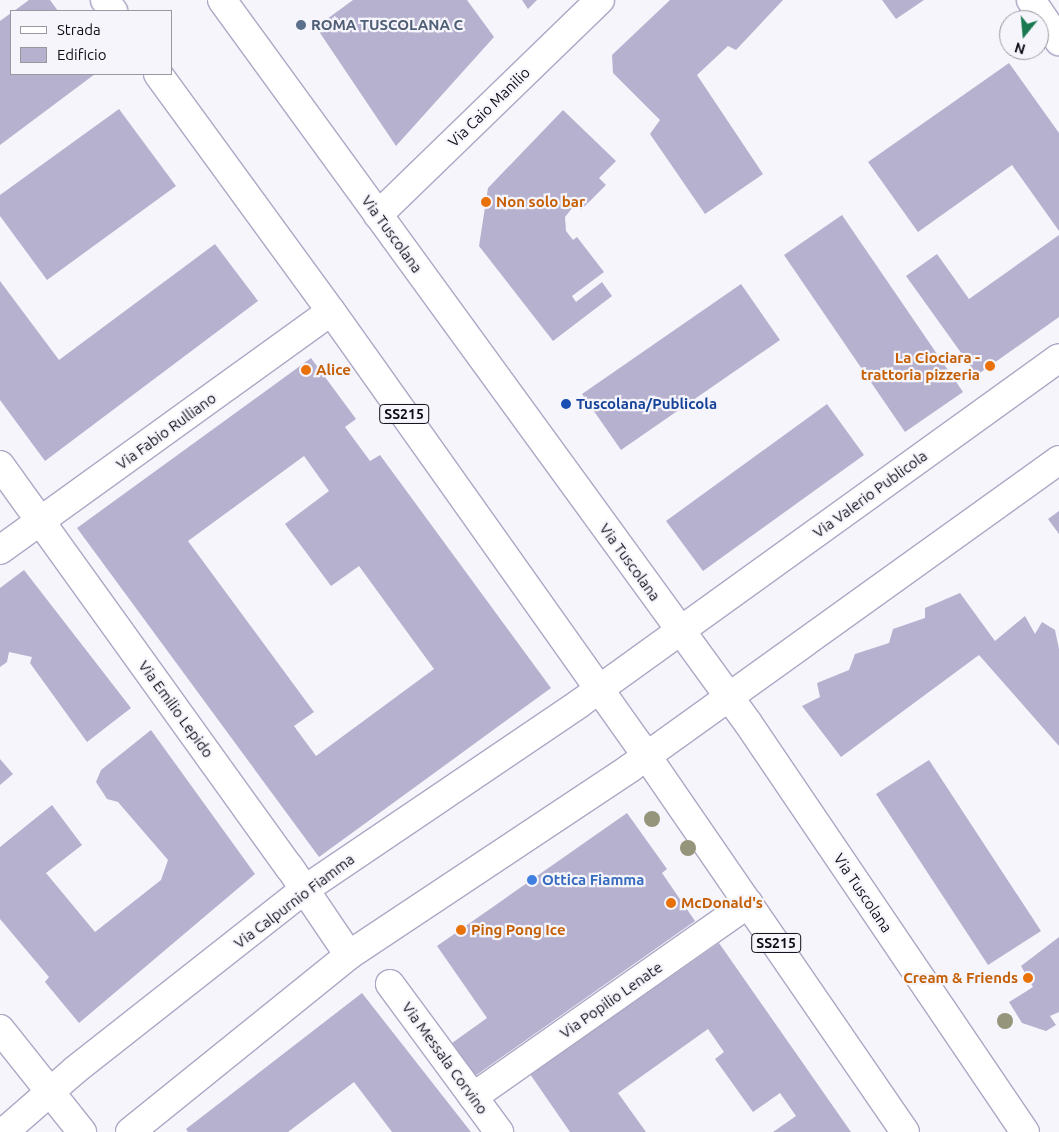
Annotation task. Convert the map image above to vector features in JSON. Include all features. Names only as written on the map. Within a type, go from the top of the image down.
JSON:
[{"type":"street","name":"Via Tuscolana","points":[[222,0],[728,695],[1025,1132]]},
{"type":"street","name":"Via Caio Manilio","points":[[378,215],[600,0]]},
{"type":"street","points":[[1031,0],[1059,41]]},
{"type":"street","name":"SS215","points":[[159,75],[331,311],[646,755],[905,1132]]},
{"type":"street","name":"Via Fabio Rulliano","points":[[0,550],[331,311]]},
{"type":"street","name":"Via Valerio Publicola","points":[[599,690],[1059,358]]},
{"type":"street","points":[[130,1132],[349,955],[646,755],[1059,460]]},
{"type":"street","name":"Via Emilio Lepido","points":[[0,465],[349,955]]},
{"type":"street","name":"Via Calpurnio Fiamma","points":[[4,1132],[50,1090],[304,890],[599,690]]},
{"type":"street","name":"Via Popilio Lenate","points":[[473,1097],[749,904]]},
{"type":"street","name":"Via Messala Corvino","points":[[390,984],[499,1132]]},
{"type":"street","points":[[0,1029],[82,1132]]},
{"type":"building","points":[[29,0],[50,0],[57,10],[15,10]]},
{"type":"building","points":[[353,0],[467,0],[494,37],[396,146],[316,27]]},
{"type":"building","points":[[522,0],[537,0],[528,9]]},
{"type":"building","points":[[670,0],[783,0],[736,50],[728,46],[697,75],[763,174],[705,214],[650,134],[660,120],[613,73],[612,55]]},
{"type":"building","points":[[882,0],[924,0],[896,19]]},
{"type":"building","points":[[10,14],[10,75],[94,75],[0,145],[0,21]]},
{"type":"building","points":[[1009,63],[1059,133],[1059,231],[1012,165],[918,232],[868,162]]},
{"type":"building","points":[[119,109],[176,186],[47,280],[0,216],[0,195]]},
{"type":"building","points":[[563,110],[616,161],[599,178],[606,185],[581,210],[577,202],[565,217],[566,231],[573,240],[577,237],[604,272],[572,296],[576,302],[602,282],[612,296],[553,341],[479,246],[488,188]]},
{"type":"building","points":[[842,215],[963,392],[905,432],[784,255]]},
{"type":"building","points":[[1059,235],[1059,317],[977,375],[906,276],[937,254],[969,299]]},
{"type":"building","points":[[215,244],[258,301],[45,461],[0,400],[0,281],[59,360]]},
{"type":"building","points":[[741,284],[780,340],[621,450],[582,394]]},
{"type":"building","points":[[311,358],[356,419],[345,427],[370,461],[380,455],[551,688],[319,857],[77,528]],"holes":[[[304,456],[329,491],[285,524],[331,586],[359,566],[434,669],[316,756],[294,726],[314,712],[188,541]]]},
{"type":"building","points":[[827,404],[864,455],[703,571],[666,521]]},
{"type":"building","points":[[1059,511],[1059,534],[1048,519]]},
{"type":"building","points":[[24,570],[131,708],[87,742],[30,663],[32,657],[9,652],[7,662],[0,667],[0,588]]},
{"type":"building","points":[[960,593],[995,641],[1025,616],[1035,634],[1042,622],[1055,630],[1059,649],[1059,746],[979,655],[841,757],[802,706],[820,697],[817,683],[849,670],[855,654],[889,643],[893,629],[925,618],[925,608]]},
{"type":"building","points":[[151,730],[255,874],[79,1023],[45,982],[49,977],[0,919],[0,847],[52,805],[82,845],[46,873],[95,932],[161,880],[168,860],[118,802],[107,799],[96,782],[101,770]]},
{"type":"building","points":[[0,759],[13,774],[0,785]]},
{"type":"building","points":[[929,760],[1041,931],[988,965],[876,794]]},
{"type":"building","points":[[627,813],[667,869],[662,873],[695,921],[475,1076],[452,1043],[487,1018],[437,946]]},
{"type":"building","points":[[1059,937],[1059,1012],[1050,1016],[1056,1025],[1046,1031],[1022,1023],[1009,1002],[1033,987],[1021,966]]},
{"type":"building","points":[[719,943],[851,1132],[773,1132],[796,1116],[780,1093],[753,1112],[715,1059],[724,1052],[708,1029],[618,1093],[646,1132],[570,1132],[530,1074]]},
{"type":"building","points":[[362,993],[471,1132],[392,1132],[354,1082],[288,1132],[188,1132],[186,1129]]},
{"type":"place","name":"ROMA TUSCOLANA C","points":[[301,25]]},
{"type":"place","name":"Non solo bar","points":[[486,202]]},
{"type":"place","name":"La Ciociara - trattoria pizzeria","points":[[990,366]]},
{"type":"place","name":"Alice","points":[[306,370]]},
{"type":"place","name":"Tuscolana/Publicola","points":[[566,404]]},
{"type":"place","name":"Ottica Fiamma","points":[[532,880]]},
{"type":"place","name":"McDonald's","points":[[671,903]]},
{"type":"place","name":"Ping Pong Ice","points":[[461,930]]},
{"type":"place","name":"Cream & Friends","points":[[1028,978]]}]
